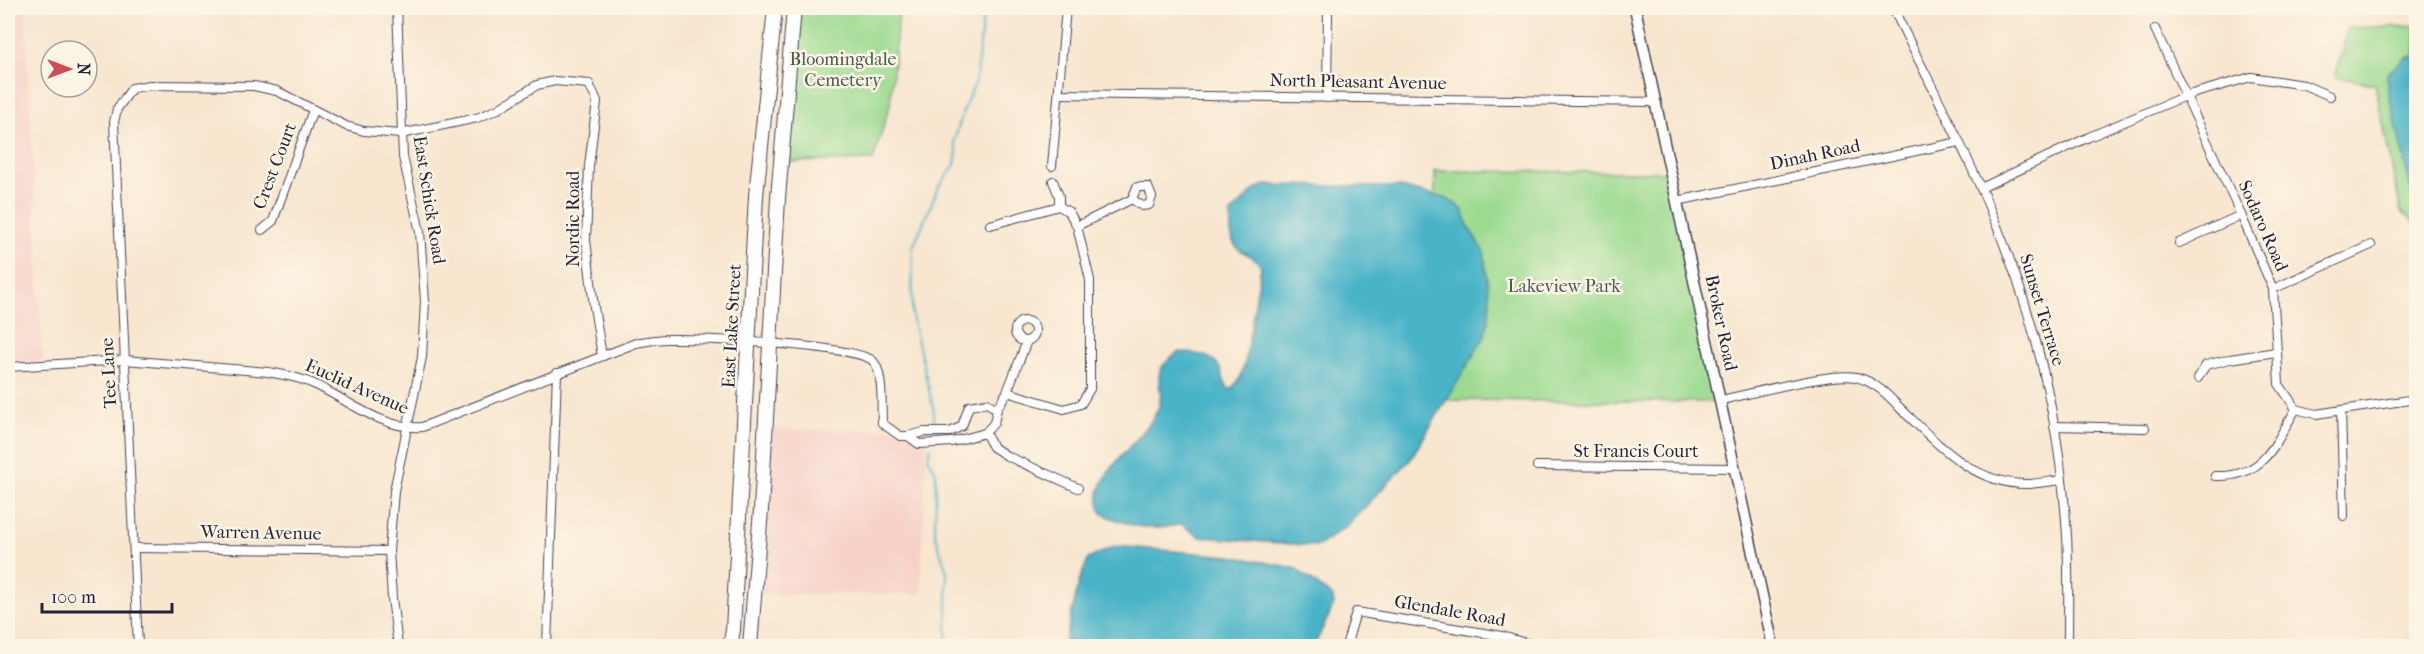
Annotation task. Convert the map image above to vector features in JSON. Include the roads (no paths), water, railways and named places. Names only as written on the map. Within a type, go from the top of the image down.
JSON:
[{"type":"main road","name":"East Lake Street","points":[[730,646],[733,630],[756,196],[775,8]]},
{"type":"main road","points":[[750,646],[761,510],[778,198],[794,8]]},
{"type":"street","name":"East Schick Road","points":[[397,8],[401,134],[405,168],[420,232],[425,286],[422,357],[394,491],[388,551],[398,646]]},
{"type":"street","points":[[1052,166],[1066,8]]},
{"type":"street","points":[[1327,98],[1328,8]]},
{"type":"street","name":"Broker Road","points":[[1635,8],[1773,646]]},
{"type":"street","name":"Sunset Terrace","points":[[1893,8],[1981,188],[2024,299],[2041,363],[2062,480],[2067,548],[2064,646]]},
{"type":"street","name":"Sodaro Road","points":[[2155,29],[2273,290],[2279,384],[2296,409]]},
{"type":"street","points":[[1981,188],[2089,137],[2185,96],[2251,77],[2304,85],[2330,96]]},
{"type":"street","name":"Nordic Road","points":[[401,134],[477,118],[498,109],[537,85],[555,81],[591,82],[597,101],[590,166],[586,240],[602,356]]},
{"type":"street","name":"Tee Lane","points":[[138,646],[114,122],[117,109],[132,88],[150,85],[254,86],[277,91],[313,110]]},
{"type":"street","name":"North Pleasant Avenue","points":[[1059,94],[1656,102]]},
{"type":"street","points":[[313,110],[337,122],[364,131],[401,134]]},
{"type":"street","name":"Crest Court","points":[[262,230],[273,221],[313,110]]},
{"type":"street","name":"Dinah Road","points":[[1677,201],[1959,142]]},
{"type":"street","points":[[1053,181],[1059,196],[1059,206]]},
{"type":"street","points":[[1077,226],[1132,199]]},
{"type":"street","points":[[990,225],[1059,206],[1070,212],[1077,226],[1090,280],[1090,389],[1081,404],[1064,409],[1007,392]]},
{"type":"street","points":[[2179,243],[2241,215]]},
{"type":"street","points":[[2273,290],[2371,245]]},
{"type":"street","name":"Euclid Avenue","points":[[8,367],[125,360],[289,376],[316,385],[382,419],[408,428],[422,427],[557,373],[651,340],[749,342],[854,352],[873,361],[880,374],[882,423],[900,436],[908,436]]},
{"type":"street","points":[[908,436],[919,444],[952,441],[985,433],[994,423],[997,409],[1007,392],[1027,341]]},
{"type":"street","points":[[2198,378],[2206,365],[2236,357],[2276,352]]},
{"type":"street","points":[[548,646],[557,373]]},
{"type":"street","points":[[1721,400],[1833,377],[1856,377],[1876,387],[1949,453],[1976,472],[2010,483],[2030,484],[2062,480]]},
{"type":"street","points":[[2216,476],[2232,477],[2244,473],[2266,458],[2296,409],[2316,414],[2416,399]]},
{"type":"street","points":[[908,436],[928,432],[950,432],[962,426],[969,406],[987,403],[997,409]]},
{"type":"street","points":[[2341,410],[2344,516]]},
{"type":"street","points":[[2054,426],[2145,428]]},
{"type":"street","points":[[985,433],[993,447],[1007,456],[1078,488]]},
{"type":"street","name":"St Francis Court","points":[[1537,466],[1736,468]]},
{"type":"street","name":"Warren Avenue","points":[[134,548],[388,551]]},
{"type":"street","name":"Glendale Road","points":[[1346,646],[1356,612],[1502,636],[1536,646]]},
{"type":"street","points":[[2402,646],[2416,643]]},
{"type":"street","points":[[2064,646],[2258,646]]},
{"type":"water","points":[[2416,56],[2416,211],[2387,87],[2387,74],[2405,58]]},
{"type":"water","points":[[1266,185],[1400,187],[1445,198],[1454,203],[1463,210],[1468,226],[1484,252],[1490,303],[1484,338],[1410,460],[1347,526],[1318,546],[1200,537],[1181,524],[1159,528],[1145,527],[1109,517],[1101,512],[1099,502],[1103,481],[1117,461],[1144,431],[1158,409],[1161,393],[1159,374],[1168,360],[1178,352],[1209,358],[1218,365],[1229,389],[1232,389],[1240,378],[1245,363],[1261,267],[1256,260],[1235,245],[1231,230],[1231,213],[1257,188]]},
{"type":"water","points":[[1115,546],[1231,556],[1295,568],[1333,597],[1334,605],[1314,646],[1064,646],[1079,582],[1088,559]]},
{"type":"waterway","points":[[934,429],[934,412],[912,316],[913,247],[938,188],[955,165],[957,151],[954,142],[966,104],[975,85],[984,8]]},
{"type":"waterway","points":[[931,447],[928,458],[936,472],[935,534],[947,572],[947,646]]},
{"type":"park label","name":"Bloomingdale Cemetery","points":[[843,69]]},
{"type":"park label","name":"Lakeview Park","points":[[1564,286]]}]
